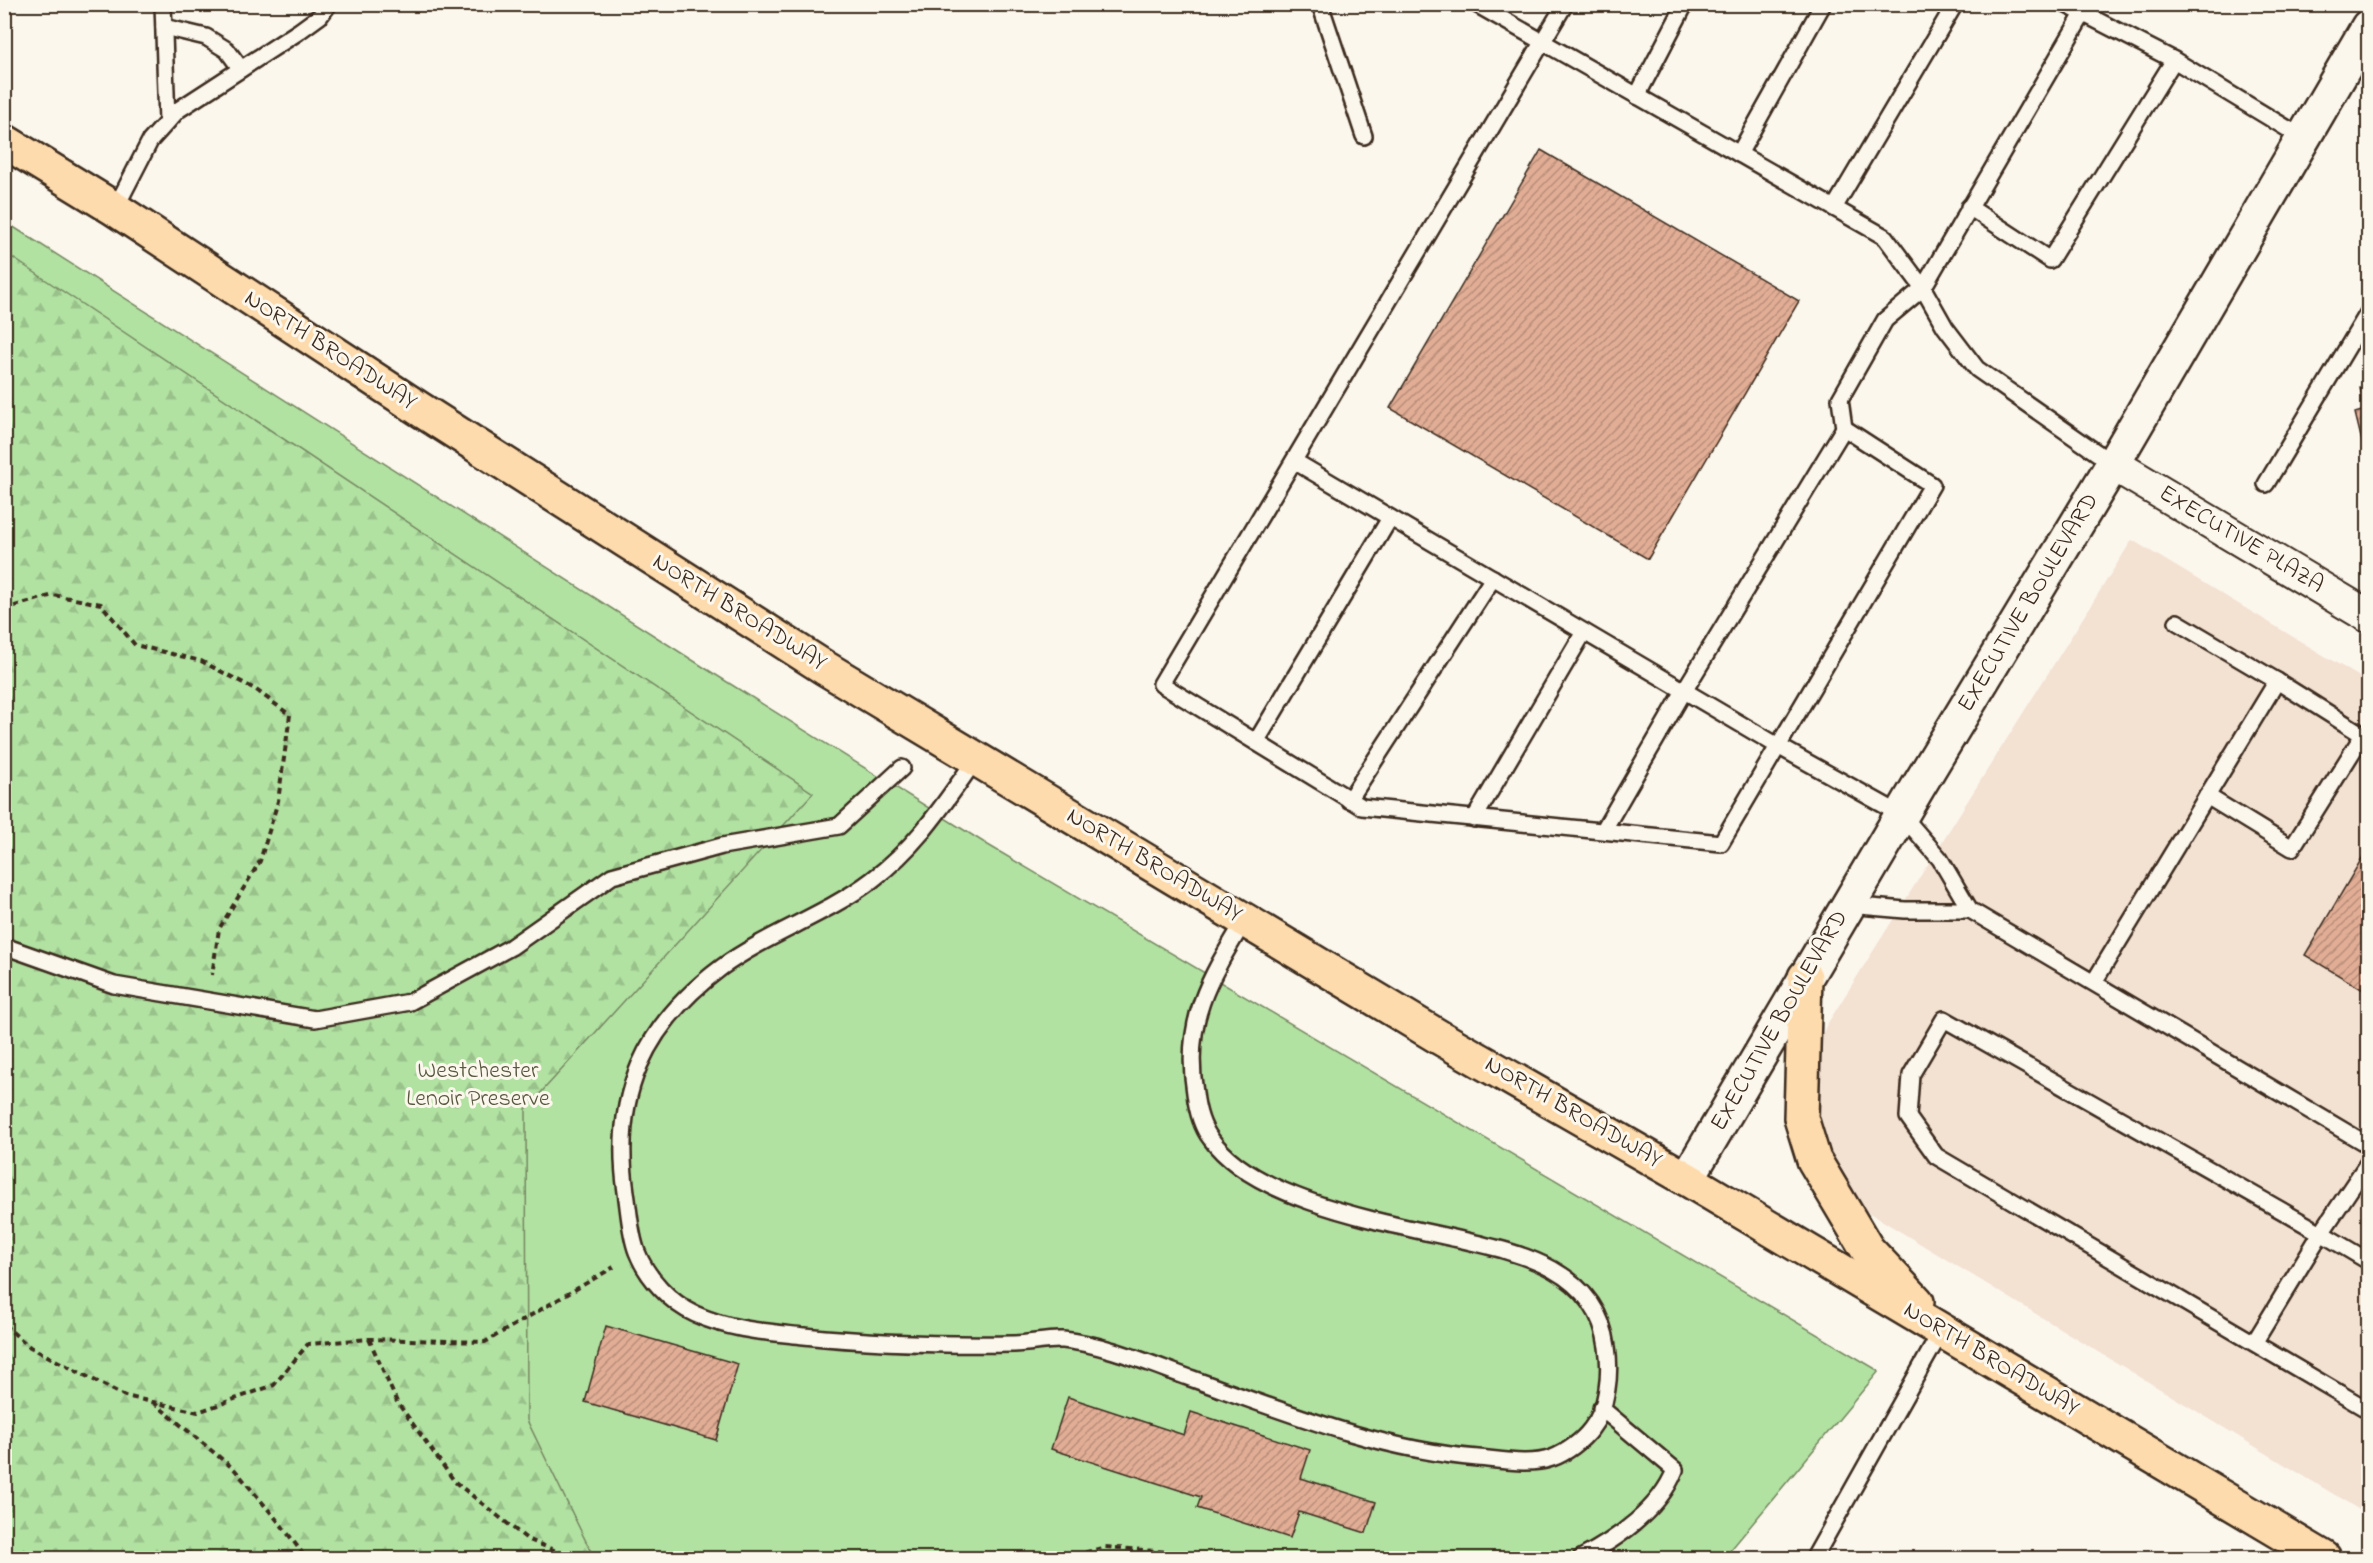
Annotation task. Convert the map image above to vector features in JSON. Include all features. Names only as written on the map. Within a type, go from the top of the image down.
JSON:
[{"type":"main road","name":"EXECUTIVE BOULEVARD","points":[[1687,1179],[1805,977],[2113,464],[2368,27]]},
{"type":"main road","name":"NORTH BROADWAY","points":[[4,141],[115,209],[418,408],[746,618],[976,759],[1439,1037],[1687,1179],[2324,1558]]},
{"type":"main road","points":[[1805,977],[1801,1118],[1814,1160],[1867,1249],[1942,1330]]},
{"type":"street","name":"EXECUTIVE PLAZA","points":[[2113,464],[2368,616]]},
{"type":"lane","points":[[163,4],[167,122]]},
{"type":"lane","points":[[115,209],[150,141],[177,110],[320,16],[329,4]]},
{"type":"lane","points":[[1320,4],[1364,136]]},
{"type":"lane","points":[[1476,4],[1885,237],[1923,288],[1945,327],[1977,369],[2113,464]]},
{"type":"lane","points":[[1565,4],[1161,684],[1362,807],[1721,843],[1932,485],[1844,429]]},
{"type":"lane","points":[[1637,96],[1684,4]]},
{"type":"lane","points":[[1739,154],[1823,4]]},
{"type":"lane","points":[[1834,208],[1955,4]]},
{"type":"lane","points":[[2066,4],[2174,60],[2303,138]]},
{"type":"lane","points":[[1603,831],[1684,691],[1844,429],[1839,399],[1885,320],[1923,288],[2083,14]]},
{"type":"lane","points":[[164,27],[206,37],[227,50],[241,69]]},
{"type":"lane","points":[[1969,207],[2050,260],[2174,60]]},
{"type":"lane","points":[[2266,484],[2368,313]]},
{"type":"lane","points":[[1294,461],[1778,746],[1902,815],[1940,859],[1970,910],[2368,1145]]},
{"type":"lane","points":[[1256,742],[1390,518]]},
{"type":"lane","points":[[1349,800],[1493,578]]},
{"type":"lane","points":[[2177,622],[2366,734],[2292,848],[2207,796]]},
{"type":"lane","points":[[1474,819],[1584,632]]},
{"type":"lane","points":[[2094,982],[2277,681]]},
{"type":"lane","points":[[976,759],[924,833],[894,862],[868,883],[831,906],[722,967],[686,998],[660,1028],[639,1062],[628,1100],[622,1135],[622,1165],[638,1253],[659,1287],[688,1311],[727,1326],[863,1342],[1019,1344],[1059,1340],[1127,1356],[1271,1407],[1363,1435],[1430,1452],[1522,1462],[1548,1460],[1568,1449],[1587,1435],[1599,1418],[1610,1369],[1607,1338],[1598,1315],[1563,1275],[1538,1260],[1503,1249],[1317,1204],[1282,1191],[1252,1176],[1230,1161],[1212,1141],[1201,1123],[1192,1073],[1200,1003],[1213,973],[1245,920]]},
{"type":"lane","points":[[4,946],[114,985],[315,1019],[410,1002],[511,947],[612,876],[722,846],[839,826],[902,768]]},
{"type":"lane","points":[[1848,905],[1905,910],[1970,910]]},
{"type":"lane","points":[[2368,1262],[1944,1019],[1911,1075],[1908,1117],[1936,1156],[2368,1410]]},
{"type":"lane","points":[[2254,1343],[2321,1233],[2368,1163]]},
{"type":"lane","points":[[1815,1558],[1942,1330]]},
{"type":"lane","points":[[1581,1558],[1615,1537],[1644,1515],[1671,1480],[1675,1470],[1601,1408]]},
{"type":"path","points":[[4,609],[53,595],[101,604],[135,645],[201,661],[255,689],[290,715],[278,801],[260,861],[219,929],[209,1002]]},
{"type":"path","points":[[4,1325],[30,1347],[125,1396],[198,1412],[274,1385],[308,1344],[369,1339],[485,1342],[638,1253]]},
{"type":"path","points":[[369,1339],[397,1402],[455,1482],[527,1539],[573,1558]]},
{"type":"path","points":[[153,1402],[235,1470],[306,1558]]},
{"type":"path","points":[[1065,1558],[1105,1548],[1193,1554],[1201,1558]]},
{"type":"shaded area","points":[[2132,540],[2368,682],[2368,1515],[1863,1209],[1823,1159],[1810,1113],[1813,1059],[1826,1026]]},
{"type":"green space","name":"Westchester Lenoir Preserve","points":[[4,221],[708,670],[988,845],[1879,1371],[1724,1558],[5,1558]]},
{"type":"green space","points":[[4,252],[813,793],[526,1109],[527,1420],[594,1558],[5,1558]]},
{"type":"building","points":[[1541,150],[1799,301],[1648,559],[1390,408]]},
{"type":"building","points":[[2368,385],[2368,466],[2355,413],[2365,410],[2360,388]]},
{"type":"building","points":[[2368,848],[2368,993],[2305,955]]},
{"type":"building","points":[[606,1326],[738,1364],[716,1440],[585,1402]]},
{"type":"building","points":[[1068,1397],[1184,1435],[1191,1412],[1310,1450],[1301,1478],[1376,1502],[1366,1533],[1299,1512],[1290,1538],[1197,1508],[1201,1497],[1051,1449]]}]
